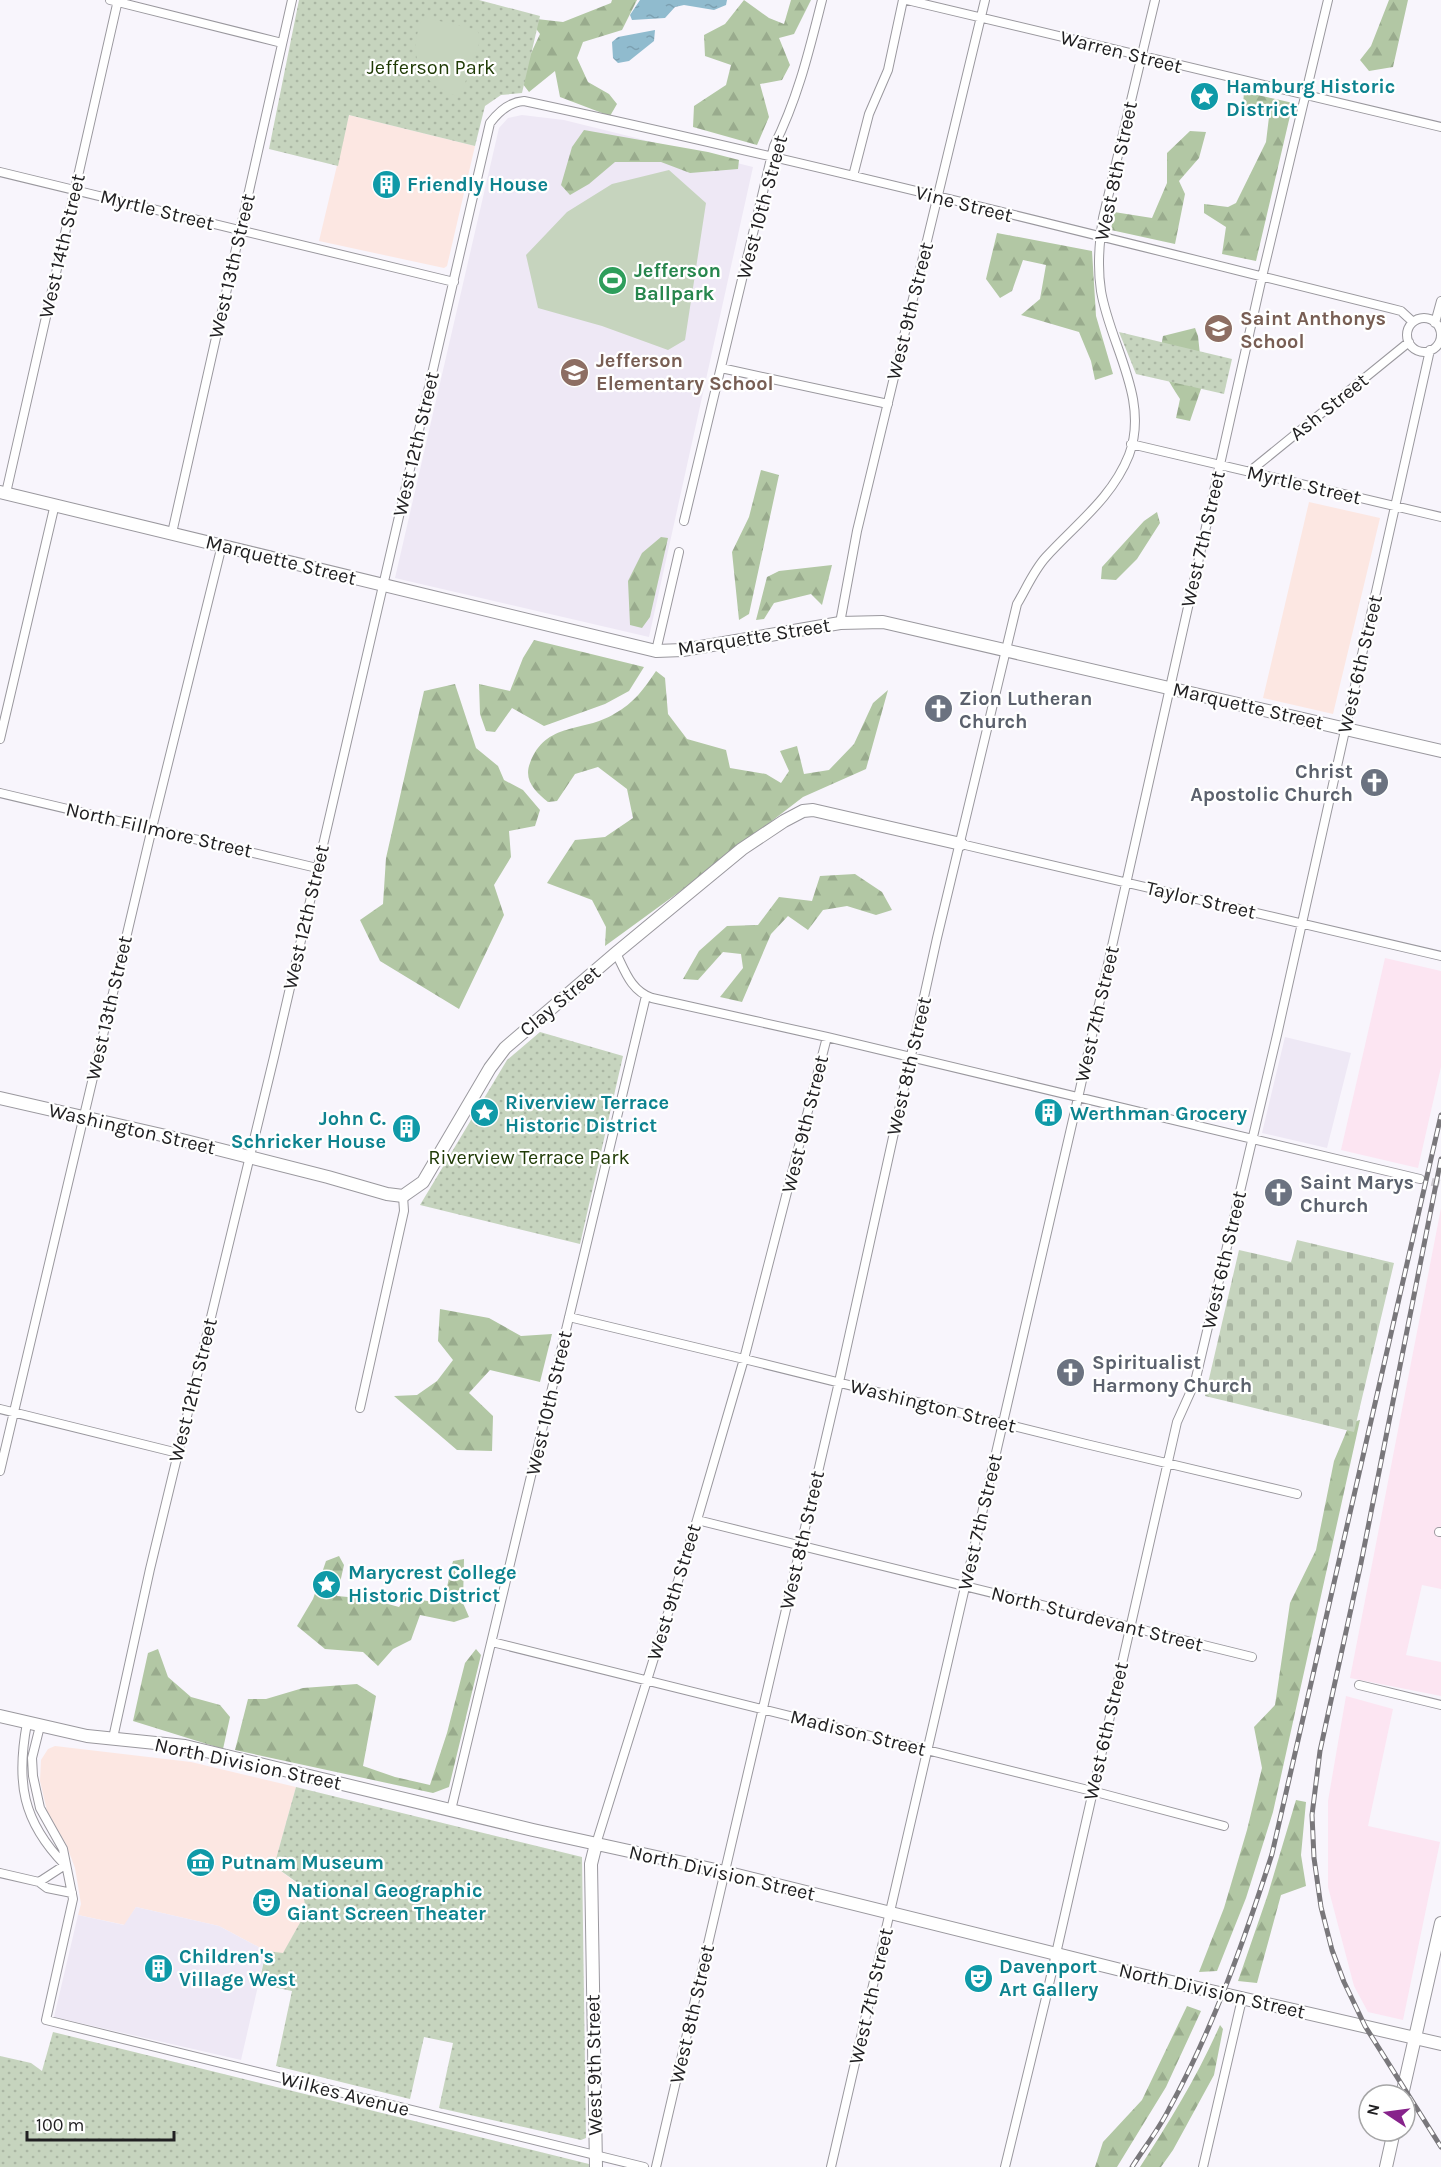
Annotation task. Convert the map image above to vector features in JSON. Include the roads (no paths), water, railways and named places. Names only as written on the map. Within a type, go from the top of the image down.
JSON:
[{"type":"street","name":"West 13th Street","points":[[172,533],[292,0]]},
{"type":"street","name":"West 10th Street","points":[[684,521],[771,157],[800,84],[822,0]]},
{"type":"street","points":[[853,176],[868,114],[888,70],[905,0]]},
{"type":"street","name":"Warren Street","points":[[905,0],[1441,127]]},
{"type":"street","name":"West 9th Street","points":[[840,623],[857,531],[985,0]]},
{"type":"street","name":"West 8th Street","points":[[656,2167],[1017,604],[1044,559],[1102,501],[1118,479],[1130,453],[1134,399],[1102,293],[1098,265],[1100,238],[1155,0]]},
{"type":"street","name":"West 7th Street","points":[[831,2167],[1078,1098],[1262,277],[1328,0]]},
{"type":"street","points":[[115,1],[282,43]]},
{"type":"street","name":"West 14th Street","points":[[3,492],[75,190],[115,1]]},
{"type":"street","name":"Vine Street","points":[[511,104],[524,101],[853,176],[1401,311],[1413,322]]},
{"type":"street","name":"West 12th Street","points":[[113,1738],[150,1569],[384,585],[490,123],[498,112],[511,104]]},
{"type":"street","name":"Myrtle Street","points":[[0,172],[454,282]]},
{"type":"street","points":[[1435,323],[1441,301]]},
{"type":"street","points":[[1423,318],[1435,323],[1441,335],[1437,345],[1430,350],[1417,350],[1409,342],[1408,331],[1413,322],[1423,318]]},
{"type":"street","name":"Ash Street","points":[[1249,472],[1409,342]]},
{"type":"street","name":"West 6th Street","points":[[1005,2167],[1177,1422],[1195,1382],[1430,350]]},
{"type":"street","points":[[721,368],[888,404]]},
{"type":"street","name":"Myrtle Street","points":[[1131,444],[1441,517]]},
{"type":"street","name":"Marquette Street","points":[[3,492],[656,651],[683,650],[840,623],[883,622],[1441,751]]},
{"type":"street","points":[[0,739],[55,504]]},
{"type":"street","name":"West 13th Street","points":[[0,1471],[152,828],[222,545]]},
{"type":"street","points":[[656,651],[679,552]]},
{"type":"street","name":"North Fillmore Street","points":[[0,793],[317,868]]},
{"type":"street","name":"Clay Street","points":[[403,1196],[423,1182],[490,1068],[505,1048],[742,849],[784,821],[803,811],[813,810],[961,844]]},
{"type":"street","name":"Taylor Street","points":[[961,844],[1441,956]]},
{"type":"street","points":[[616,953],[633,987],[646,996],[1420,1179]]},
{"type":"street","name":"West 10th Street","points":[[452,1810],[646,996]]},
{"type":"street","name":"West 9th Street","points":[[596,2161],[591,1864],[744,1359],[827,1037]]},
{"type":"street","name":"Washington Street","points":[[0,1098],[249,1157],[387,1194],[403,1196]]},
{"type":"street","points":[[360,1408],[404,1211],[403,1196]]},
{"type":"street","name":"Washington Street","points":[[569,1317],[1297,1494]]},
{"type":"street","points":[[0,1409],[178,1452]]},
{"type":"street","name":"North Sturdevant Street","points":[[697,1520],[1252,1657]]},
{"type":"street","name":"Madison Street","points":[[492,1642],[1224,1826]]},
{"type":"street","points":[[1359,1685],[1441,1705]]},
{"type":"street","name":"North Division Street","points":[[0,1716],[87,1736],[185,1746],[596,1844],[725,1872],[1242,1999],[1441,2044]]},
{"type":"street","points":[[0,1873],[39,1882],[47,1888],[72,1893],[63,1849],[40,1808],[33,1776],[33,1725]]},
{"type":"street","points":[[39,1882],[50,1877],[65,1865]]},
{"type":"street","name":"Wilkes Avenue","points":[[72,1893],[72,1907],[46,2020],[596,2161],[644,2167]]},
{"type":"street","points":[[1405,2083],[1441,1923]]},
{"type":"street","points":[[1203,2167],[1242,1999]]},
{"type":"street","points":[[1386,2167],[1391,2143]]},
{"type":"water","points":[[640,0],[727,0],[726,5],[714,10],[684,5],[675,7],[665,18],[632,20],[630,15]]},
{"type":"water","points":[[655,30],[654,41],[629,61],[618,63],[613,58],[612,42],[618,37]]},
{"type":"tunnel","points":[[1420,1179],[1441,1184]]},
{"type":"railway","points":[[1132,2167],[1165,2116],[1200,2048],[1239,1952],[1272,1854],[1441,1115]]},
{"type":"railway","points":[[1441,1159],[1361,1563],[1320,1751],[1312,1815],[1314,1858],[1321,1907],[1332,1950],[1344,1982],[1365,2026],[1441,2147]]},
{"type":"place","name":"Hamburg Historic District","points":[[1205,97]]},
{"type":"place","name":"Friendly House","points":[[386,184]]},
{"type":"place","name":"Jefferson Ballpark","points":[[613,281]]},
{"type":"place","name":"Saint Anthonys School","points":[[1219,329]]},
{"type":"place","name":"Jefferson Elementary School","points":[[575,372]]},
{"type":"place","name":"Zion Lutheran Church","points":[[938,709]]},
{"type":"place","name":"Christ Apostolic Church","points":[[1374,782]]},
{"type":"place","name":"Riverview Terrace Historic District","points":[[484,1113]]},
{"type":"place","name":"Werthman Grocery","points":[[1049,1113]]},
{"type":"place","name":"John C. Schricker House","points":[[407,1129]]},
{"type":"place","name":"Saint Marys Church","points":[[1279,1193]]},
{"type":"place","name":"Spiritualist Harmony Church","points":[[1071,1373]]},
{"type":"place","name":"Marycrest College Historic District","points":[[327,1584]]},
{"type":"place","name":"Putnam Museum","points":[[200,1862]]},
{"type":"place","name":"National Geographic Giant Screen Theater","points":[[266,1902]]},
{"type":"place","name":"Children's Village West","points":[[158,1968]]},
{"type":"place","name":"Davenport Art Gallery","points":[[978,1978]]},
{"type":"park label","name":"Jefferson Park","points":[[431,67]]},
{"type":"park label","name":"Riverview Terrace Park","points":[[529,1157]]}]
